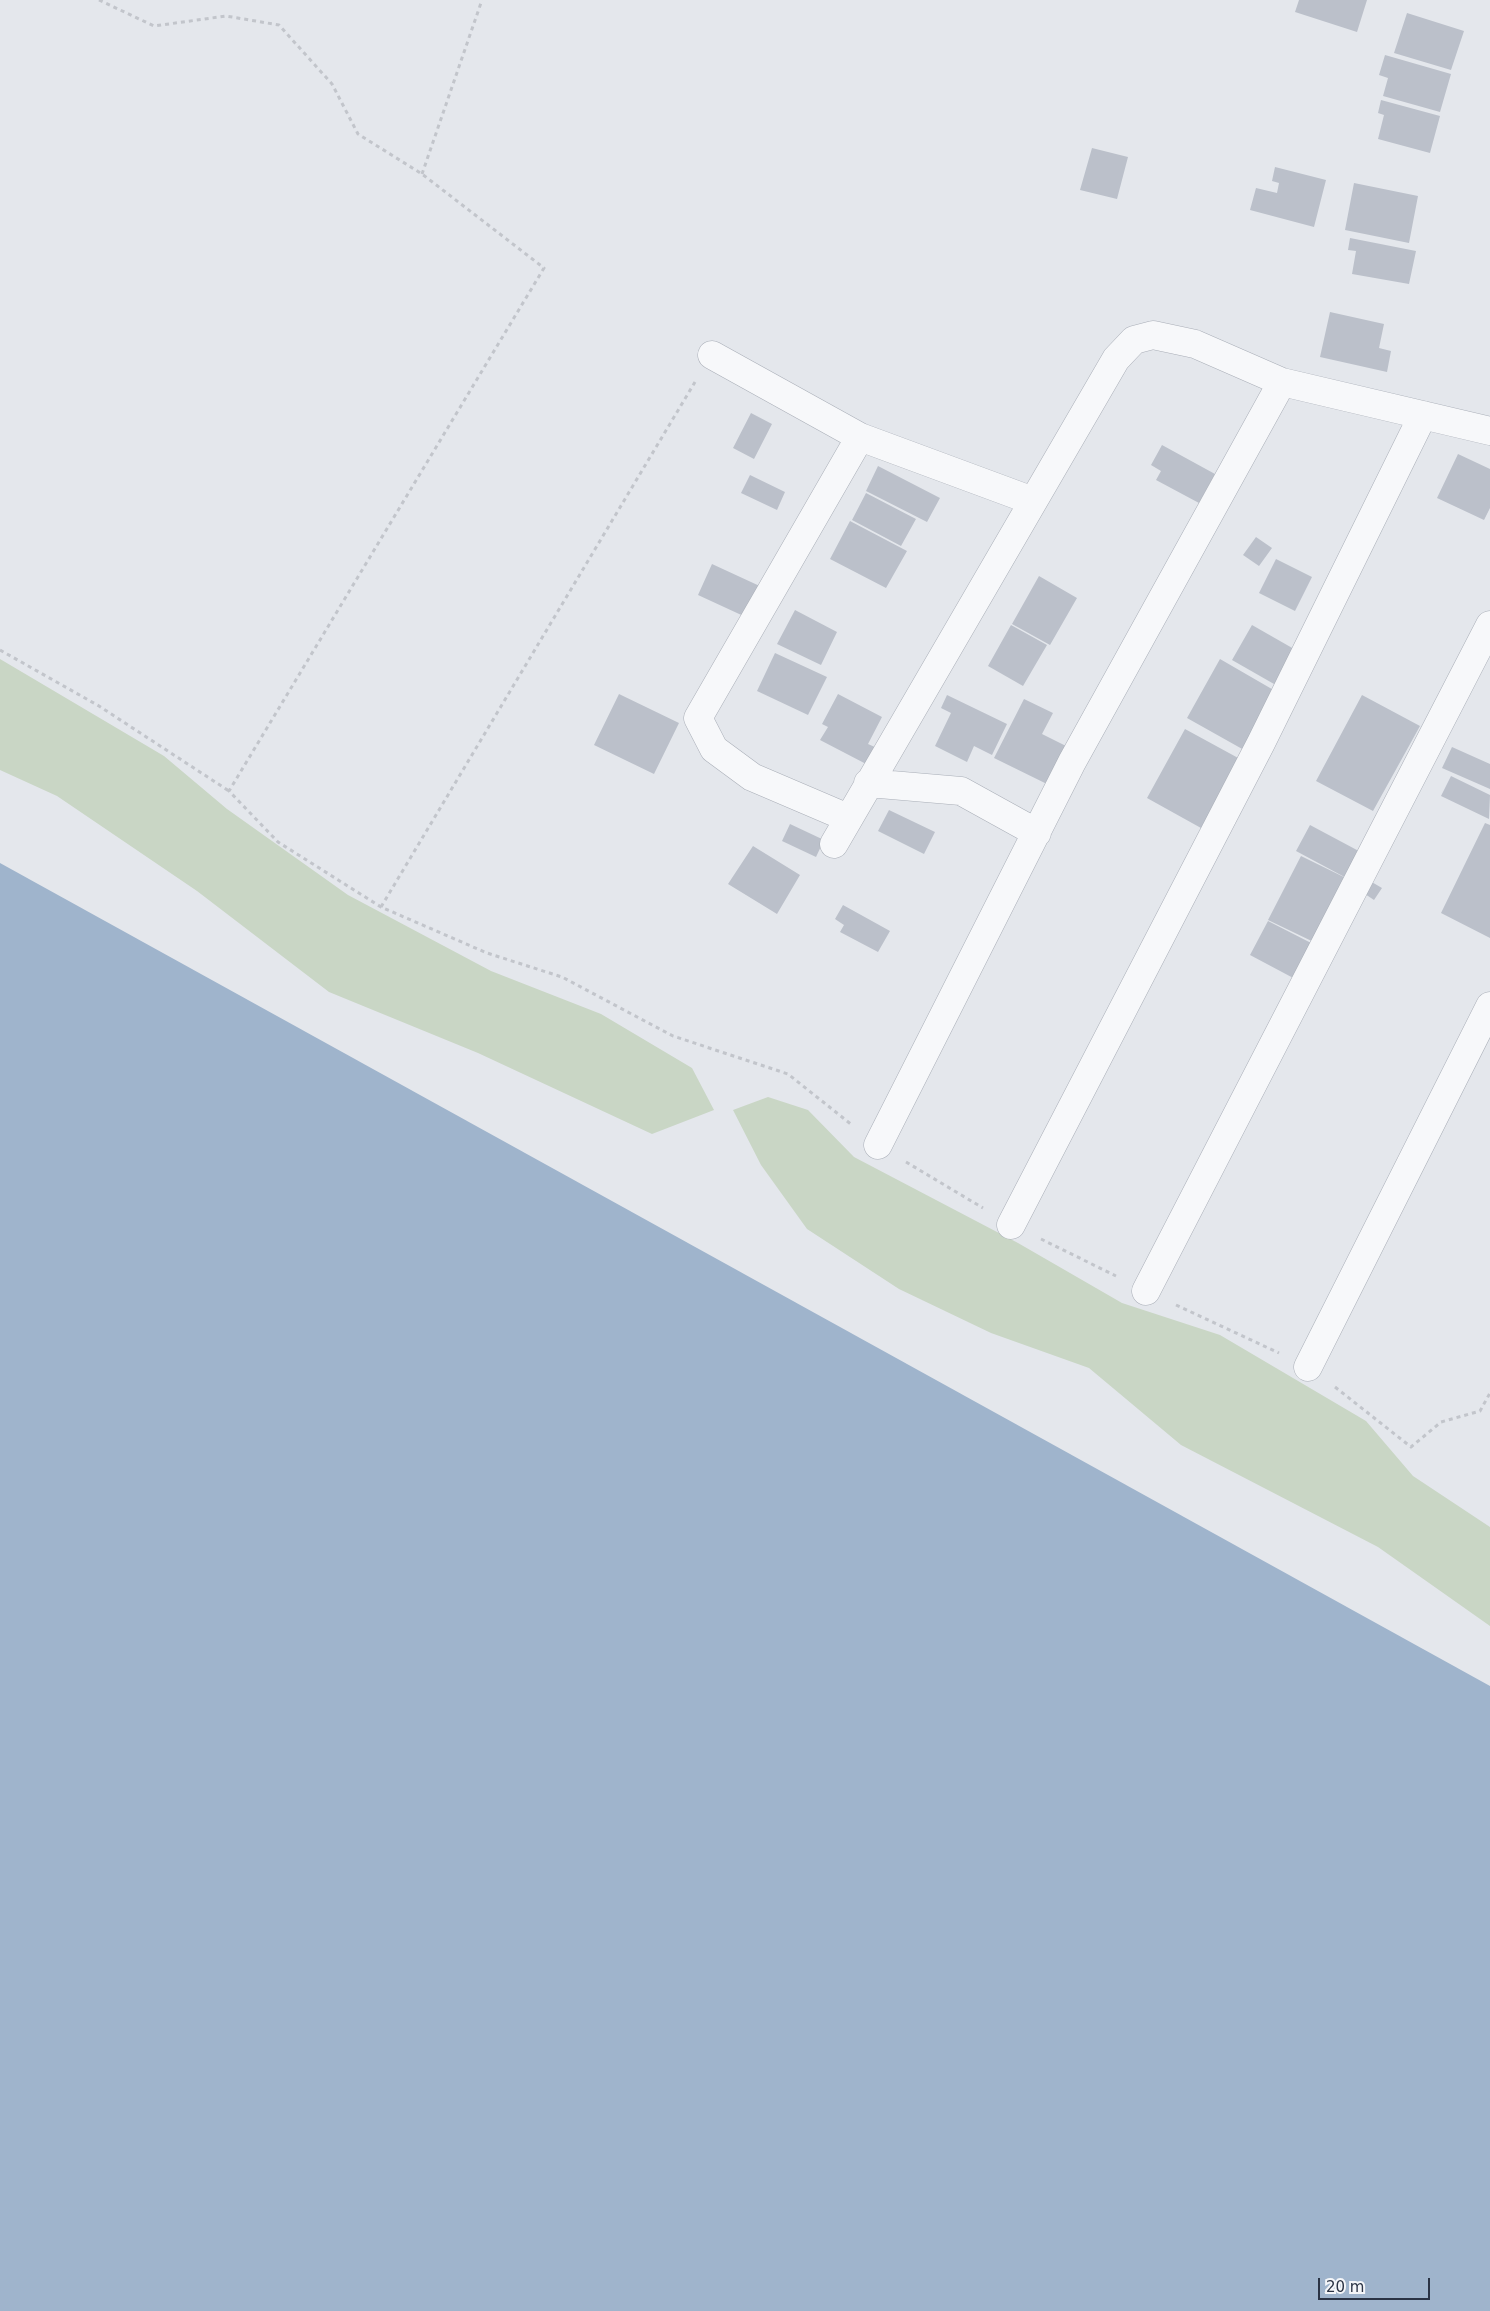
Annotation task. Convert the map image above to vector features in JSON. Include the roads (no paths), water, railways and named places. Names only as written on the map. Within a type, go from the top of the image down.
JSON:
[{"type":"street","points":[[834,844],[1116,359],[1134,340],[1153,335],[1194,344],[1282,382],[1490,431]]},
{"type":"street","points":[[712,355],[860,438],[1033,501]]},
{"type":"street","points":[[878,1145],[1072,762],[1282,382]]},
{"type":"street","points":[[1012,1225],[1261,743],[1423,415]]},
{"type":"street","points":[[848,818],[752,777],[714,749],[698,718],[860,438]]},
{"type":"street","points":[[1146,1291],[1490,626]]},
{"type":"street","points":[[868,783],[961,791],[1037,833]]},
{"type":"street","points":[[1308,1366],[1490,1006]]},
{"type":"water","points":[[0,863],[1490,1686],[1490,2311],[0,2311]]}]
